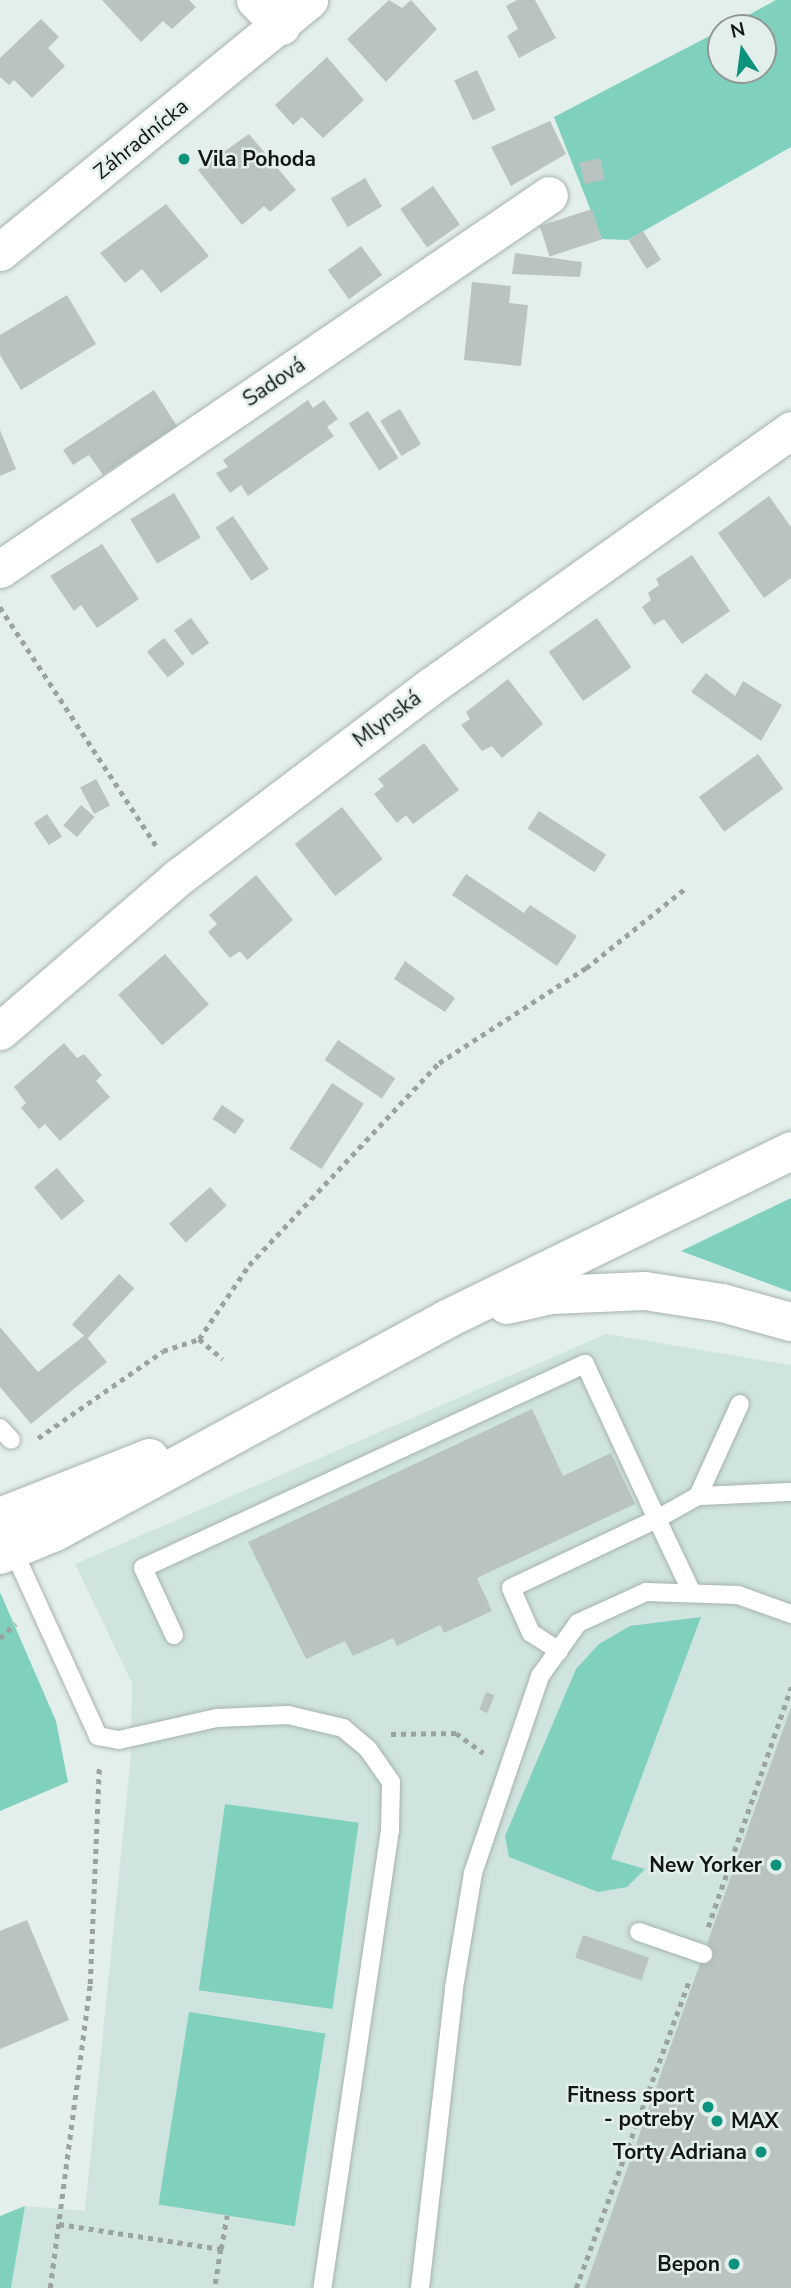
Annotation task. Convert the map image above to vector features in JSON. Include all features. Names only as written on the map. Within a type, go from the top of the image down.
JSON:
[{"type":"main road","points":[[4,1541],[264,1417],[447,1319],[791,1151]]},
{"type":"main road","points":[[447,1319],[551,1295],[645,1291],[722,1303],[791,1322]]},
{"type":"street","points":[[255,0],[281,26]]},
{"type":"street","name":"Záhradnícka","points":[[0,252],[281,26],[309,0]]},
{"type":"street","name":"Sadová","points":[[0,569],[549,195]]},
{"type":"street","name":"Mlynská","points":[[0,1031],[177,878],[431,686],[791,430]]},
{"type":"lane","points":[[174,1635],[143,1569],[585,1364],[691,1591]]},
{"type":"lane","points":[[698,1496],[740,1404]]},
{"type":"lane","points":[[559,1651],[531,1633],[511,1588],[657,1519],[698,1496],[791,1492]]},
{"type":"lane","points":[[4,1541],[98,1736],[119,1740],[217,1718],[288,1715],[343,1728],[368,1749],[391,1782],[390,1830],[322,2288]]},
{"type":"lane","points":[[420,2288],[453,1988],[473,1873],[540,1676],[578,1623],[646,1592],[691,1591],[738,1595],[791,1614]]},
{"type":"lane","points":[[639,1932],[701,1954]]},
{"type":"path","points":[[0,607],[177,878]]},
{"type":"path","points":[[5,1434],[43,1438],[163,1351],[200,1339],[249,1265],[439,1063],[586,968],[687,888]]},
{"type":"path","points":[[200,1339],[223,1359]]},
{"type":"path","points":[[576,2288],[701,1954],[791,1686]]},
{"type":"path","points":[[378,1727],[387,1734],[456,1732]]},
{"type":"path","points":[[50,2288],[90,1984],[98,1736]]},
{"type":"path","points":[[215,2288],[227,2216]]},
{"type":"path","points":[[59,2224],[221,2249]]},
{"type":"shaded area","points":[[606,1334],[791,1365],[791,2288],[11,2288],[25,2206],[85,2211],[131,1755],[132,1683],[75,1564]]},
{"type":"green space","points":[[776,0],[791,0],[791,147],[628,240],[602,239],[554,117],[707,37],[707,84],[777,84],[777,14],[750,14]]},
{"type":"green space","points":[[791,1198],[791,1292],[681,1251]]},
{"type":"green space","points":[[0,1592],[56,1721],[68,1782],[0,1811]]},
{"type":"green space","points":[[701,1617],[611,1859],[645,1869],[627,1887],[598,1892],[509,1857],[505,1836],[576,1669],[599,1644],[630,1626]]},
{"type":"green space","points":[[225,1804],[359,1823],[333,2009],[199,1990]]},
{"type":"green space","points":[[189,2012],[325,2034],[295,2226],[158,2205]]},
{"type":"green space","points":[[25,2206],[11,2288],[0,2288],[0,2216]]},
{"type":"building","points":[[102,0],[189,0],[196,7],[172,29],[163,21],[141,42]]},
{"type":"building","points":[[389,0],[402,8],[411,0],[437,29],[386,82],[347,39]]},
{"type":"building","points":[[517,0],[535,0],[556,38],[519,58],[507,36],[518,29],[506,6]]},
{"type":"building","points":[[41,19],[59,37],[48,48],[65,66],[32,98],[14,80],[9,85],[0,77],[0,58]]},
{"type":"building","points":[[327,57],[364,100],[323,138],[302,117],[293,125],[275,105]]},
{"type":"building","points":[[477,70],[496,110],[473,120],[454,81]]},
{"type":"building","points":[[550,121],[566,154],[511,186],[491,147]]},
{"type":"building","points":[[249,134],[296,190],[270,212],[264,206],[242,225],[198,170]]},
{"type":"building","points":[[600,158],[605,179],[584,184],[580,163]]},
{"type":"building","points":[[365,178],[382,206],[348,227],[331,199]]},
{"type":"building","points":[[433,186],[460,225],[427,247],[400,209]]},
{"type":"building","points":[[166,204],[209,256],[161,293],[142,269],[125,283],[100,253]]},
{"type":"building","points":[[592,209],[602,239],[550,256],[540,226]]},
{"type":"building","points":[[643,231],[661,260],[647,269],[629,240]]},
{"type":"building","points":[[361,246],[382,275],[349,299],[328,270]]},
{"type":"building","points":[[515,253],[582,262],[580,277],[512,274]]},
{"type":"building","points":[[472,282],[511,286],[509,303],[528,305],[521,366],[464,360]]},
{"type":"building","points":[[67,295],[96,344],[21,390],[0,355],[0,335]]},
{"type":"building","points":[[154,390],[177,426],[103,475],[89,455],[73,465],[63,450]]},
{"type":"building","points":[[308,400],[313,408],[324,400],[338,419],[327,427],[334,436],[248,496],[241,485],[230,493],[216,473],[228,467],[223,460]]},
{"type":"building","points":[[400,409],[421,444],[401,456],[380,421]]},
{"type":"building","points":[[368,411],[398,458],[379,470],[349,424]]},
{"type":"building","points":[[0,430],[16,469],[0,476]]},
{"type":"building","points":[[174,493],[201,538],[157,564],[130,519]]},
{"type":"building","points":[[769,496],[791,527],[791,578],[764,598],[718,533]]},
{"type":"building","points":[[233,516],[269,569],[251,581],[216,528]]},
{"type":"building","points":[[102,544],[139,599],[97,628],[81,605],[74,611],[50,576]]},
{"type":"building","points":[[692,555],[730,611],[682,644],[664,619],[654,625],[642,607],[651,600],[648,593],[659,585],[656,579]]},
{"type":"building","points":[[191,618],[209,643],[192,655],[174,630]]},
{"type":"building","points":[[597,618],[631,667],[583,701],[549,652]]},
{"type":"building","points":[[164,638],[185,664],[168,677],[147,652]]},
{"type":"building","points":[[706,673],[735,696],[743,681],[782,705],[761,741],[691,692]]},
{"type":"building","points":[[508,679],[543,724],[502,758],[492,746],[482,751],[461,725],[470,719],[466,712]]},
{"type":"building","points":[[424,743],[459,790],[413,824],[406,815],[397,823],[374,794],[384,786],[378,779]]},
{"type":"building","points":[[758,754],[783,789],[724,832],[699,797]]},
{"type":"building","points":[[96,779],[110,805],[94,814],[80,787]]},
{"type":"building","points":[[81,805],[95,817],[77,837],[63,825]]},
{"type":"building","points":[[342,807],[383,859],[335,896],[295,844]]},
{"type":"building","points":[[539,811],[606,855],[595,872],[528,829]]},
{"type":"building","points":[[47,814],[62,836],[49,845],[34,823]]},
{"type":"building","points":[[466,874],[524,913],[530,905],[577,936],[557,966],[452,895]]},
{"type":"building","points":[[256,875],[293,920],[247,960],[240,951],[230,958],[208,932],[217,924],[209,915]]},
{"type":"building","points":[[165,954],[209,1005],[162,1045],[118,995]]},
{"type":"building","points":[[405,961],[455,998],[445,1012],[394,979]]},
{"type":"building","points":[[338,1040],[395,1079],[382,1098],[325,1060]]},
{"type":"building","points":[[64,1043],[77,1058],[84,1054],[102,1075],[96,1081],[110,1097],[60,1141],[45,1124],[39,1129],[21,1108],[26,1103],[14,1087]]},
{"type":"building","points":[[332,1083],[364,1104],[321,1169],[290,1148]]},
{"type":"building","points":[[222,1105],[244,1120],[235,1134],[212,1119]]},
{"type":"building","points":[[57,1168],[85,1201],[62,1220],[34,1187]]},
{"type":"building","points":[[210,1187],[227,1206],[186,1242],[169,1224]]},
{"type":"building","points":[[119,1274],[134,1288],[87,1339],[72,1324]]},
{"type":"building","points":[[0,1327],[38,1372],[85,1335],[107,1362],[31,1424],[0,1387]]},
{"type":"building","points":[[532,1409],[563,1476],[611,1453],[635,1504],[477,1578],[492,1611],[444,1633],[440,1625],[397,1646],[393,1638],[353,1656],[345,1641],[306,1659],[248,1542]]},
{"type":"building","points":[[486,1692],[494,1695],[488,1713],[479,1710]]},
{"type":"building","name":"MAX","points":[[791,1707],[791,2288],[585,2288]]},
{"type":"building","points":[[27,1920],[69,2020],[0,2049],[0,1931]]},
{"type":"building","points":[[583,1935],[649,1958],[641,1980],[575,1958]]},
{"type":"place","name":"Vila Pohoda","points":[[184,159]]},
{"type":"place","name":"New Yorker","points":[[776,1865]]},
{"type":"place","name":"Fitness sport - potreby","points":[[708,2107]]},
{"type":"place","name":"MAX","points":[[717,2121]]},
{"type":"place","name":"Torty Adriana","points":[[761,2152]]},
{"type":"place","name":"Bepon","points":[[734,2264]]}]
